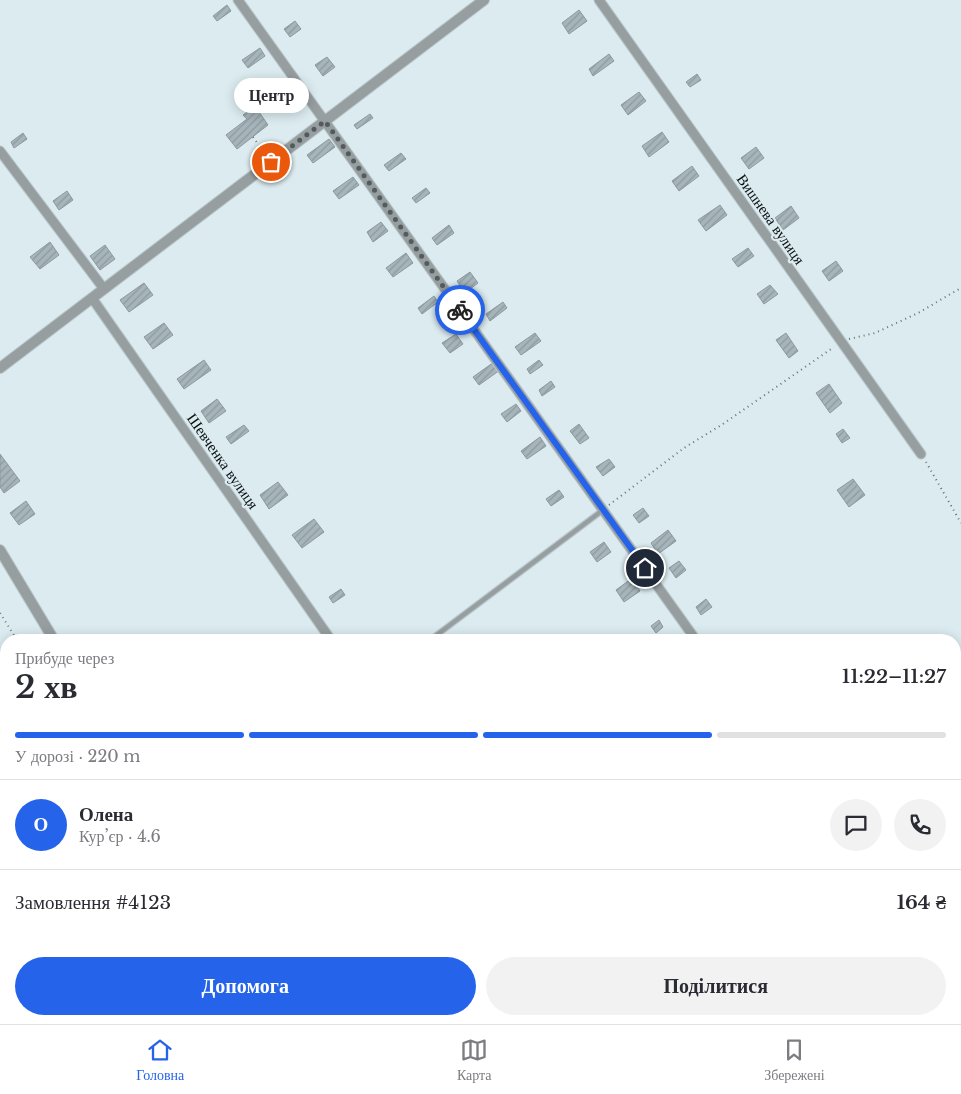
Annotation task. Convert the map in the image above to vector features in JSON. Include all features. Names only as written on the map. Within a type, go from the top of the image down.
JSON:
[{"type":"street","points":[[238,0],[692,634]]},
{"type":"street","points":[[0,368],[484,0]]},
{"type":"street","name":"Вишнева вулиця","points":[[599,0],[921,454]]},
{"type":"street","points":[[0,151],[104,289]]},
{"type":"street","name":"Шевченка вулиця","points":[[92,298],[328,634]]},
{"type":"street","points":[[0,550],[50,634]]},
{"type":"lane","points":[[438,634],[603,510]]},
{"type":"path","points":[[253,137],[271,162]]},
{"type":"path","points":[[603,510],[684,448],[723,424],[842,342],[875,333],[918,313],[961,288]]},
{"type":"path","points":[[921,454],[961,523]]},
{"type":"path","points":[[0,613],[13,634]]},
{"type":"building","points":[[227,5],[231,11],[217,21],[213,16]]},
{"type":"building","points":[[579,10],[587,21],[569,34],[562,23]]},
{"type":"building","points":[[295,21],[301,29],[290,37],[284,29]]},
{"type":"building","points":[[260,48],[265,56],[248,68],[242,60]]},
{"type":"building","points":[[609,54],[614,61],[593,76],[589,69]]},
{"type":"building","points":[[327,57],[335,67],[323,76],[315,65]]},
{"type":"building","points":[[697,74],[701,80],[690,87],[686,82]]},
{"type":"building","points":[[639,92],[646,101],[628,115],[621,105]]},
{"type":"building","points":[[255,106],[268,125],[237,149],[226,135],[247,119],[243,115]]},
{"type":"building","points":[[370,114],[373,118],[357,129],[354,125]]},
{"type":"building","points":[[662,132],[669,142],[649,157],[642,146]]},
{"type":"building","points":[[23,133],[27,139],[14,148],[11,142]]},
{"type":"building","points":[[329,139],[335,147],[313,163],[307,155]]},
{"type":"building","points":[[756,147],[764,158],[749,169],[741,158]]},
{"type":"building","points":[[401,153],[406,159],[389,171],[384,165]]},
{"type":"building","points":[[692,166],[699,176],[679,191],[672,181]]},
{"type":"building","points":[[353,177],[359,185],[339,199],[333,191]]},
{"type":"building","points":[[426,188],[430,193],[416,203],[412,198]]},
{"type":"building","points":[[67,191],[73,200],[59,210],[53,201]]},
{"type":"building","points":[[720,205],[727,215],[706,231],[698,220]]},
{"type":"building","points":[[791,206],[799,218],[783,230],[775,218]]},
{"type":"building","points":[[381,222],[388,231],[373,242],[367,232]]},
{"type":"building","points":[[449,225],[454,233],[437,245],[432,238]]},
{"type":"building","points":[[50,242],[59,255],[40,269],[30,257]]},
{"type":"building","points":[[105,245],[115,259],[100,270],[90,256]]},
{"type":"building","points":[[748,248],[754,256],[738,267],[732,259]]},
{"type":"building","points":[[406,253],[413,263],[393,277],[386,268]]},
{"type":"building","points":[[836,261],[843,271],[829,281],[822,271]]},
{"type":"building","points":[[470,272],[478,283],[465,293],[457,281]]},
{"type":"building","points":[[144,283],[153,295],[129,312],[120,300]]},
{"type":"building","points":[[770,285],[778,294],[764,304],[757,294]]},
{"type":"building","points":[[434,296],[438,302],[422,314],[418,308]]},
{"type":"building","points":[[503,302],[507,308],[490,321],[486,314]]},
{"type":"building","points":[[164,323],[173,335],[153,349],[144,337]]},
{"type":"building","points":[[535,333],[541,341],[521,355],[515,347]]},
{"type":"building","points":[[786,333],[798,351],[789,358],[776,340]]},
{"type":"building","points":[[456,334],[463,344],[450,353],[442,343]]},
{"type":"building","points":[[204,360],[211,370],[184,389],[177,379]]},
{"type":"building","points":[[539,360],[543,365],[530,374],[527,369]]},
{"type":"building","points":[[494,362],[500,370],[479,385],[473,377]]},
{"type":"building","points":[[551,381],[555,387],[542,396],[539,390]]},
{"type":"building","points":[[829,384],[842,403],[830,413],[816,393]]},
{"type":"building","points":[[217,399],[226,411],[209,423],[201,411]]},
{"type":"building","points":[[516,404],[521,411],[507,422],[501,414]]},
{"type":"building","points":[[579,424],[589,438],[580,444],[570,431]]},
{"type":"building","points":[[244,425],[249,431],[231,444],[226,437]]},
{"type":"building","points":[[843,429],[850,438],[842,443],[836,434]]},
{"type":"building","points":[[540,437],[546,446],[527,459],[521,451]]},
{"type":"building","points":[[0,454],[20,481],[4,493],[0,487]]},
{"type":"building","points":[[609,459],[615,467],[603,476],[596,467]]},
{"type":"building","points":[[853,479],[865,495],[849,507],[837,490]]},
{"type":"building","points":[[278,482],[288,495],[269,509],[260,495]]},
{"type":"building","points":[[559,490],[564,497],[551,506],[546,499]]},
{"type":"building","points":[[26,501],[35,514],[19,525],[10,513]]},
{"type":"building","points":[[643,508],[649,516],[639,523],[633,515]]},
{"type":"building","points":[[314,519],[324,532],[302,548],[292,535]]},
{"type":"building","points":[[668,530],[676,541],[658,554],[651,543]]},
{"type":"building","points":[[604,542],[611,552],[597,562],[590,552]]},
{"type":"building","points":[[679,561],[686,570],[676,578],[669,568]]},
{"type":"building","points":[[631,579],[640,591],[624,602],[616,590]]},
{"type":"building","points":[[341,589],[345,595],[333,603],[329,597]]},
{"type":"building","points":[[706,599],[712,607],[701,615],[696,607]]},
{"type":"building","points":[[659,620],[663,627],[656,633],[651,626]]},
{"type":"way so far","points":[[271,162],[325,121],[460,310]]},
{"type":"place","name":"Центр","points":[[271,162]]},
{"type":"route","points":[[460,310],[645,568]]}]
